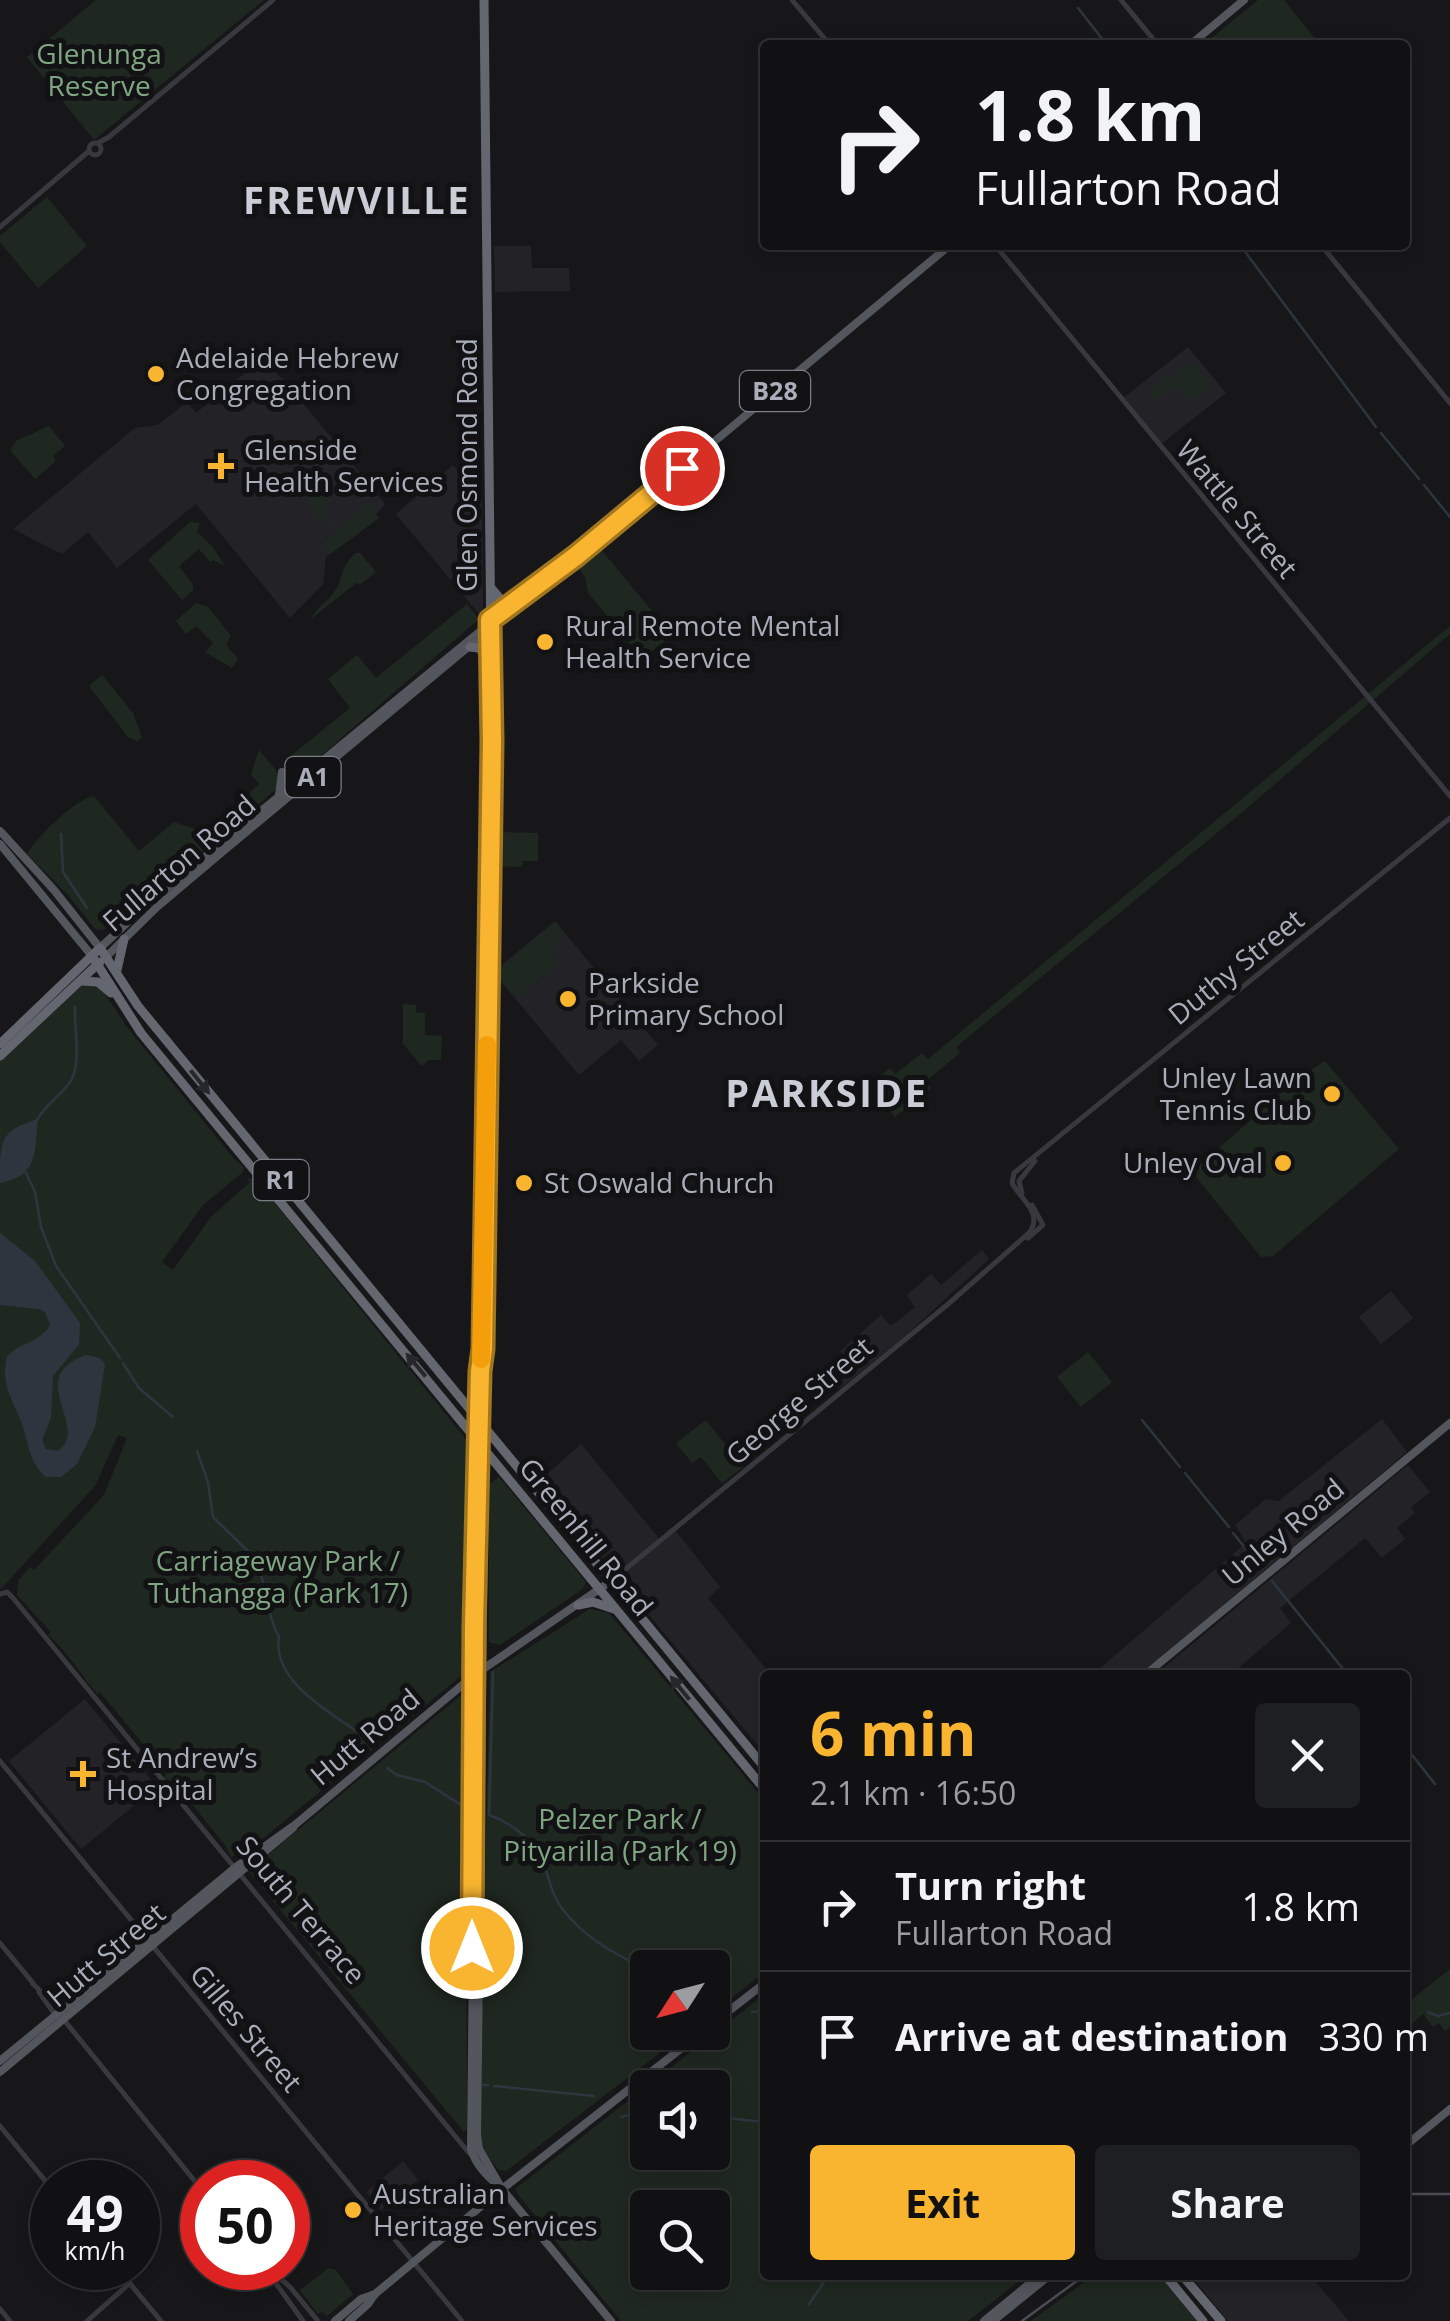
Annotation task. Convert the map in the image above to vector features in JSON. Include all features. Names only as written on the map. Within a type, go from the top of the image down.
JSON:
[{"type":"highway","name":"Glen Osmond Road","points":[[481,1445],[486,1429],[483,1349],[491,663],[484,0]]},
{"type":"highway","points":[[489,586],[502,601],[513,601]]},
{"type":"highway","points":[[470,647],[480,648],[491,663]]},
{"type":"highway","points":[[118,974],[117,959],[124,939]]},
{"type":"highway","name":"Greenhill Road","points":[[99,956],[118,974],[138,1006],[760,1761]]},
{"type":"highway","name":"Greenhill Road","points":[[99,956],[141,1032],[760,1784]]},
{"type":"highway","name":"Fullarton Road","points":[[0,1056],[79,982],[99,956]]},
{"type":"highway","name":"Fullarton Road","points":[[0,1044],[99,956]]},
{"type":"highway","points":[[79,982],[98,982],[120,1000]]},
{"type":"highway","name":"Glen Osmond Road","points":[[481,1445],[478,1420],[483,1349]]},
{"type":"highway","points":[[464,1404],[475,1401],[480,1392]]},
{"type":"highway","points":[[557,1538],[568,1529]]},
{"type":"highway","points":[[578,1605],[592,1602],[617,1610]]},
{"type":"highway","points":[[628,1624],[638,1613]]},
{"type":"highway","points":[[703,1716],[706,1708],[714,1706]]},
{"type":"highway","points":[[756,1779],[760,1777]]},
{"type":"highway","points":[[1168,2280],[1203,2321]]},
{"type":"highway","points":[[1186,2280],[1220,2321]]},
{"type":"highway","points":[[1188,2303],[1188,2291],[1194,2289]]},
{"type":"main road","points":[[1196,40],[1244,0]]},
{"type":"main road","name":"Fullarton Road","points":[[99,956],[112,937],[280,795],[576,556],[944,250]]},
{"type":"main road","name":"Fullarton Road","points":[[99,956],[470,647],[513,601],[576,556]]},
{"type":"main road","points":[[280,795],[282,772]]},
{"type":"main road","name":"Greenhill Road","points":[[0,831],[87,929],[99,956]]},
{"type":"main road","name":"Greenhill Road","points":[[0,844],[99,956]]},
{"type":"main road","points":[[87,929],[112,937]]},
{"type":"main road","name":"Unley Road","points":[[1151,1670],[1450,1423]]},
{"type":"main road","name":"Glen Osmond Road","points":[[476,1845],[484,1668],[481,1445]]},
{"type":"main road","name":"Glen Osmond Road","points":[[474,2159],[473,1676],[481,1445]]},
{"type":"main road","name":"Hutt Road","points":[[239,1870],[288,1836],[296,1824],[473,1676],[612,1581]]},
{"type":"main road","name":"Hutt Street","points":[[0,2060],[239,1870]]},
{"type":"main road","points":[[730,2010],[760,1987]]},
{"type":"main road","name":"Hutt Street","points":[[0,2072],[60,2015]]},
{"type":"main road","points":[[349,2321],[375,2294],[502,2188],[679,2050]]},
{"type":"main road","points":[[1410,2142],[1450,2110]]},
{"type":"main road","name":"South Terrace","points":[[474,2134],[502,2188]]},
{"type":"main road","name":"South Terrace","points":[[474,2159],[611,2321]]},
{"type":"main road","points":[[984,2321],[1034,2280]]},
{"type":"main road","points":[[992,2321],[1044,2280]]},
{"type":"main road","points":[[335,2321],[362,2299],[375,2294]]},
{"type":"street","points":[[0,228],[82,159],[100,153],[100,145],[109,137],[273,0]]},
{"type":"street","points":[[792,0],[826,40]]},
{"type":"street","points":[[1120,0],[1154,40]]},
{"type":"street","name":"Wattle Street","points":[[1000,250],[1450,796]]},
{"type":"street","points":[[1325,250],[1450,402]]},
{"type":"street","name":"Duthy Street","points":[[1036,1220],[1014,1189],[1011,1177],[1450,818]]},
{"type":"street","name":"Duthy Street","points":[[1043,1225],[1041,1216],[1020,1191],[1019,1181],[1048,1148]]},
{"type":"street","name":"George Street","points":[[612,1581],[948,1305],[1029,1233],[1036,1220]]},
{"type":"street","name":"George Street","points":[[1010,1250],[1043,1225]]},
{"type":"street","name":"South Terrace","points":[[1,1593],[14,1598],[474,2159]]},
{"type":"street","name":"Gilles Street","points":[[0,1761],[462,2321]]},
{"type":"street","points":[[0,1943],[180,2163]]},
{"type":"street","name":"South Terrace","points":[[446,2124],[474,2134]]},
{"type":"street","points":[[0,2126],[30,2162]]},
{"type":"street","points":[[88,2321],[125,2290]]},
{"type":"street","points":[[135,2290],[161,2321]]},
{"type":"street","points":[[281,2290],[303,2321]]},
{"type":"street","points":[[292,2290],[318,2321]]},
{"type":"street","points":[[0,2309],[10,2321]]},
{"type":"shaded area","points":[[494,246],[531,246],[532,268],[569,268],[570,291],[495,292]]},
{"type":"shaded area","points":[[1188,347],[1226,393],[1161,444],[1123,398]]},
{"type":"shaded area","name":"Glenside Health Services","points":[[261,360],[286,382],[385,504],[326,557],[323,584],[290,618],[196,504],[117,568],[88,532],[62,554],[13,529],[135,428],[158,425],[187,402],[196,413]]},
{"type":"shaded area","points":[[453,465],[482,497],[483,608],[479,614],[396,514]]},
{"type":"shaded area","name":"Parkside Primary School","points":[[555,921],[658,1045],[639,1061],[621,1040],[579,1075],[493,972]]},
{"type":"shaded area","points":[[38,1119],[35,1152],[28,1168],[13,1180],[0,1183],[5,1139],[16,1128]]},
{"type":"shaded area","points":[[0,1233],[35,1261],[80,1323],[79,1344],[53,1376],[51,1417],[42,1440],[46,1449],[58,1451],[66,1441],[68,1429],[58,1389],[59,1376],[68,1365],[86,1355],[100,1358],[105,1364],[95,1427],[77,1464],[61,1477],[46,1477],[36,1465],[6,1383],[7,1357],[50,1325],[45,1312],[39,1309],[0,1305]]},
{"type":"shaded area","points":[[982,1250],[989,1259],[907,1334],[842,1387],[829,1392],[823,1384],[848,1362],[840,1351],[881,1315],[891,1326],[915,1307],[907,1295],[931,1274],[941,1285]]},
{"type":"shaded area","points":[[1391,1291],[1413,1318],[1381,1344],[1359,1317]]},
{"type":"shaded area","points":[[1382,1419],[1407,1452],[1145,1670],[1098,1670],[1246,1543],[1235,1525],[1266,1499],[1279,1501]]},
{"type":"shaded area","points":[[581,1444],[662,1542],[676,1531],[720,1587],[708,1598],[767,1670],[760,1670],[760,1748],[538,1482]]},
{"type":"shaded area","points":[[1408,1465],[1430,1492],[1411,1507],[1415,1513],[1397,1528],[1405,1539],[1382,1558],[1365,1538],[1280,1608],[1291,1623],[1236,1670],[1161,1670]]},
{"type":"shaded area","name":"St Andrew’s Hospital","points":[[85,1699],[157,1787],[81,1849],[9,1761]]},
{"type":"shaded area","points":[[403,2161],[418,2180],[381,2210],[366,2192]]},
{"type":"shaded area","points":[[1194,2280],[1314,2280],[1349,2321],[1228,2321]]},
{"type":"green space","name":"Glenunga Reserve","points":[[96,0],[264,0],[94,140],[27,57]]},
{"type":"green space","points":[[1258,0],[1284,0],[1316,40],[1209,40]]},
{"type":"green space","points":[[47,197],[87,246],[38,288],[0,242],[0,236]]},
{"type":"green space","points":[[1193,362],[1210,385],[1192,399],[1186,398],[1175,385],[1157,400],[1150,391]]},
{"type":"green space","points":[[49,426],[65,446],[53,456],[56,461],[35,479],[10,450],[16,441]]},
{"type":"green space","points":[[321,488],[325,498],[331,500],[320,511],[337,529],[368,504],[379,518],[332,553],[323,548],[324,540],[339,532],[324,520],[319,522],[314,505],[306,500]]},
{"type":"green space","points":[[190,522],[200,523],[197,532],[225,566],[210,562],[199,549],[179,566],[193,585],[182,600],[148,560]]},
{"type":"green space","points":[[598,546],[672,635],[643,658],[588,593],[585,577],[576,565]]},
{"type":"green space","points":[[356,553],[376,572],[311,619],[336,590],[346,564]]},
{"type":"green space","points":[[196,603],[208,607],[231,636],[226,645],[238,659],[232,668],[205,652],[213,643],[196,626],[186,634],[176,621]]},
{"type":"green space","points":[[467,604],[479,619],[303,771],[287,759],[350,708],[328,679],[357,655],[376,678]]},
{"type":"green space","points":[[1450,626],[1450,634],[1240,814],[956,1047],[960,1053],[926,1081],[931,1088],[895,1117],[869,1085],[890,1068],[895,1074],[922,1053],[928,1059]]},
{"type":"green space","points":[[102,675],[133,713],[142,737],[137,741],[128,737],[89,686]]},
{"type":"green space","points":[[259,750],[276,770],[281,785],[116,926],[95,929],[27,854],[57,820],[94,796],[139,851],[174,822],[216,836],[221,821],[259,784],[251,774]]},
{"type":"green space","points":[[499,832],[538,833],[538,861],[522,861],[522,867],[499,866]]},
{"type":"green space","points":[[555,923],[565,934],[552,945],[552,956],[558,964],[517,997],[496,972]]},
{"type":"green space","name":"Carriageway Park / Tuthangga (Park 17)","points":[[91,982],[102,989],[127,1027],[244,1167],[203,1205],[162,1262],[173,1270],[211,1217],[250,1182],[248,1179],[254,1178],[473,1448],[466,1668],[460,1677],[239,1858],[231,1857],[175,1783],[172,1785],[164,1777],[167,1773],[17,1595],[18,1581],[30,1567],[34,1570],[104,1495],[127,1438],[118,1435],[95,1486],[0,1590],[0,1061],[83,984]]},
{"type":"green space","points":[[403,1004],[416,1005],[416,1012],[425,1013],[425,1035],[442,1036],[441,1060],[429,1060],[422,1066],[403,1044]]},
{"type":"green space","points":[[1325,1061],[1399,1149],[1273,1256],[1261,1257],[1188,1167],[1199,1159],[1204,1161],[1299,1078]]},
{"type":"green space","points":[[1088,1352],[1112,1382],[1081,1407],[1057,1377]]},
{"type":"green space","points":[[706,1420],[743,1467],[722,1483],[701,1457],[692,1463],[676,1443]]},
{"type":"green space","name":"Carriageway Park / Tuthangga (Park 17)","points":[[499,1477],[586,1582],[583,1589],[500,1645],[489,1642],[489,1484]]},
{"type":"green space","name":"Pelzer Park / Pityarilla (Park 19)","points":[[590,1609],[609,1613],[760,1795],[760,1976],[730,1999],[730,1950],[630,1950],[630,2050],[664,2050],[638,2070],[630,2070],[630,2076],[506,2171],[499,2170],[483,2151],[479,2134],[490,1672]]},
{"type":"green space","points":[[460,1696],[465,1698],[464,2132],[250,1873]]},
{"type":"green space","points":[[1450,1969],[1450,2027],[1445,2031],[1439,2023],[1433,2027],[1423,2014],[1410,2025],[1410,2001]]},
{"type":"green space","points":[[760,1998],[760,2280],[1021,2280],[968,2321],[621,2321],[515,2189],[630,2099],[630,2170],[730,2170],[730,2070],[668,2070],[693,2050],[730,2050],[730,2021]]},
{"type":"green space","points":[[329,2268],[336,2270],[353,2294],[327,2316],[322,2311],[318,2314],[300,2290],[310,2290],[310,2282]]},
{"type":"green space","points":[[1087,2280],[1163,2280],[1197,2321],[1031,2321]]},
{"type":"waterway","points":[[1078,8],[1103,40]]},
{"type":"waterway","points":[[1244,250],[1376,427]]},
{"type":"waterway","points":[[1381,433],[1419,479]]},
{"type":"waterway","points":[[1424,485],[1450,517]]},
{"type":"waterway","points":[[61,834],[63,872],[87,908]]},
{"type":"waterway","points":[[36,1121],[73,1077],[77,1058],[75,1007]]},
{"type":"waterway","points":[[25,1171],[56,1266],[120,1358]]},
{"type":"waterway","points":[[123,1363],[139,1388],[173,1417]]},
{"type":"waterway","points":[[1142,1420],[1180,1467]]},
{"type":"waterway","points":[[197,1451],[208,1482],[213,1517],[252,1555]]},
{"type":"waterway","points":[[1185,1473],[1229,1527]]},
{"type":"waterway","points":[[1233,1533],[1262,1569]]},
{"type":"waterway","points":[[260,1572],[285,1669],[308,1697],[368,1739]]},
{"type":"waterway","points":[[1272,1581],[1344,1670]]},
{"type":"waterway","points":[[493,1672],[489,1815],[517,1830],[534,1847],[555,1897],[573,1921],[603,1946],[630,1961]]},
{"type":"waterway","points":[[1410,1752],[1435,1784]]},
{"type":"waterway","points":[[387,1768],[397,1775],[425,1782],[461,1805]]},
{"type":"waterway","points":[[752,2012],[760,2011]]},
{"type":"waterway","points":[[1428,2012],[1438,2016],[1450,2013]]},
{"type":"waterway","points":[[483,2085],[488,2085]]},
{"type":"waterway","points":[[494,2086],[594,2096]]},
{"type":"waterway","points":[[621,2117],[630,2114]]},
{"type":"waterway","points":[[730,2118],[760,2122]]},
{"type":"waterway","points":[[809,2304],[826,2280]]},
{"type":"tram line","points":[[1410,2194],[1450,2194]]},
{"type":"tram line","points":[[1022,2321],[1078,2280]]},
{"type":"slow traffic","points":[[481,1359],[487,1045]]},
{"type":"place","name":"Adelaide Hebrew Congregation","points":[[156,374]]},
{"type":"place","name":"Glenside Health Services","points":[[221,466]]},
{"type":"place","name":"Rural Remote Mental Health Service","points":[[545,642]]},
{"type":"place","name":"Parkside Primary School","points":[[568,999]]},
{"type":"place","name":"Unley Lawn Tennis Club","points":[[1332,1094]]},
{"type":"place","name":"Unley Oval","points":[[1283,1163]]},
{"type":"place","name":"St Oswald Church","points":[[524,1183]]},
{"type":"place","name":"St Andrew’s Hospital","points":[[83,1774]]},
{"type":"place","name":"Australian Heritage Services","points":[[353,2210]]},
{"type":"district","name":"FREWVILLE","points":[[357,201]]},
{"type":"district","name":"PARKSIDE","points":[[827,1094]]},
{"type":"route","points":[[472,1948],[474,1626],[486,1222],[490,620],[576,556],[682,468]]}]
